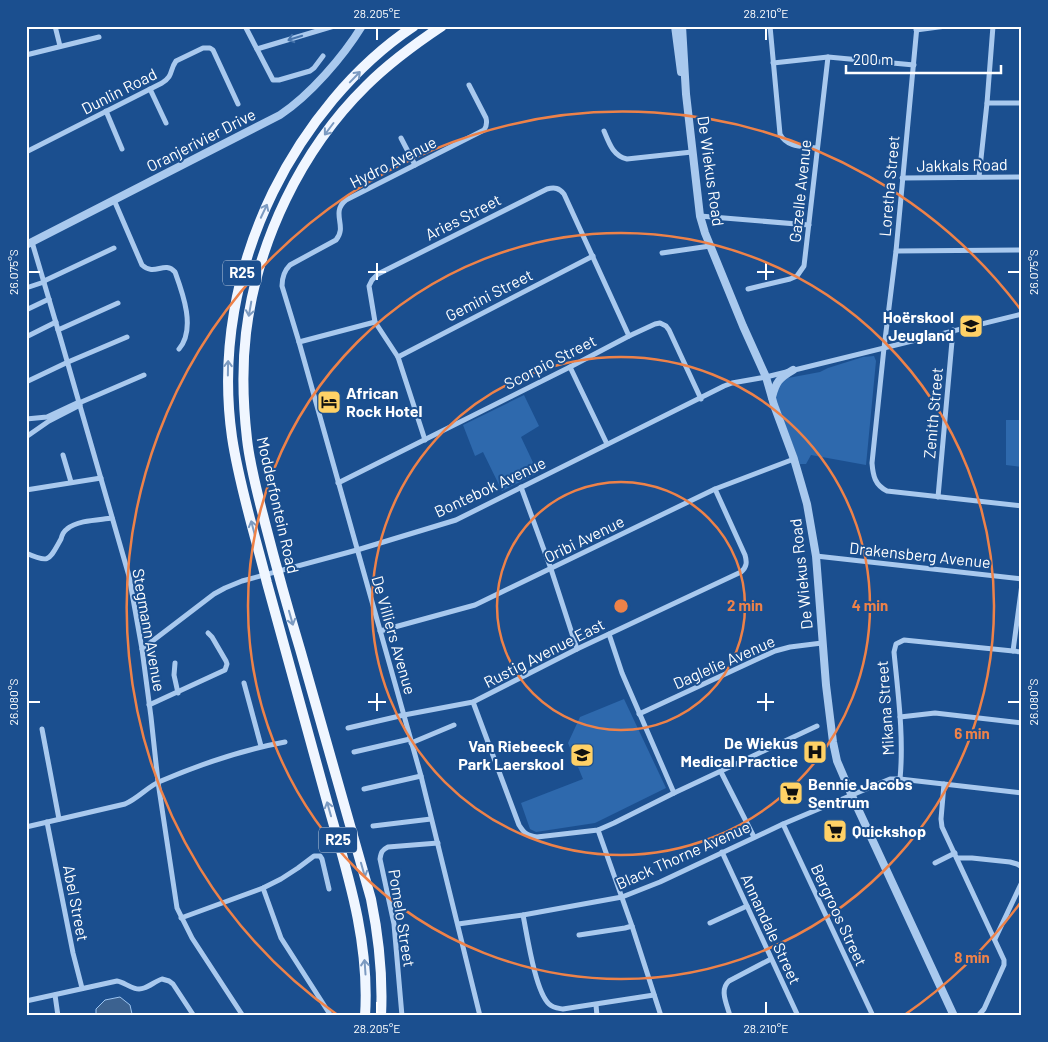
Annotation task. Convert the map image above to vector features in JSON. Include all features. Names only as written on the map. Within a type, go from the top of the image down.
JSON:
[{"type":"main road","name":"Modderfontein Road","points":[[365,1016],[365,966],[355,902],[292,677],[239,472],[232,437],[228,367],[230,331],[247,256],[265,208],[280,178],[306,134],[331,103],[371,60],[397,37],[414,26]]},
{"type":"main road","name":"Modderfontein Road","points":[[381,1016],[381,965],[371,899],[277,571],[253,475],[247,439],[245,407],[244,369],[246,333],[263,259],[289,192],[306,163],[344,109],[366,86],[391,63],[442,26]]},
{"type":"street","points":[[55,26],[60,46]]},
{"type":"street","points":[[245,26],[272,78],[276,80],[310,71],[323,56]]},
{"type":"street","points":[[257,49],[334,26]]},
{"type":"street","name":"Oranjerivier Drive","points":[[29,243],[290,109],[323,76],[355,38],[362,26]]},
{"type":"street","name":"De Wiekus Road","points":[[674,26],[686,94]]},
{"type":"street","name":"De Wiekus Road","points":[[682,26],[686,94],[700,216],[710,246],[766,377],[807,504],[816,556],[829,719],[837,761],[954,1016]]},
{"type":"street","points":[[770,26],[780,134],[782,139],[788,144],[817,148]]},
{"type":"street","points":[[917,28],[946,26]]},
{"type":"street","points":[[979,177],[993,26]]},
{"type":"street","name":"Loretha Street","points":[[917,28],[896,251],[872,463],[873,476],[881,488],[887,491],[1022,506]]},
{"type":"street","points":[[26,55],[99,37]]},
{"type":"street","name":"Dunlin Road","points":[[26,152],[168,79],[176,61],[203,48],[210,48],[215,53],[238,104]]},
{"type":"street","points":[[773,64],[828,57],[914,65]]},
{"type":"street","name":"Gazelle Avenue","points":[[748,289],[796,276],[801,271],[805,260],[828,57]]},
{"type":"street","name":"Hydro Avenue","points":[[290,265],[340,236],[339,210],[341,204],[346,200],[486,128],[487,121],[469,85]]},
{"type":"street","points":[[150,89],[166,123]]},
{"type":"street","points":[[987,103],[1022,104]]},
{"type":"street","points":[[106,111],[122,148]]},
{"type":"street","points":[[604,131],[612,148],[620,158],[692,152]]},
{"type":"street","points":[[401,138],[415,165]]},
{"type":"street","name":"Jakkals Road","points":[[902,178],[1022,177]]},
{"type":"street","name":"Aries Street","points":[[375,322],[369,286],[378,274],[546,189],[556,188],[564,194],[592,256]]},
{"type":"street","points":[[114,200],[142,265],[146,269],[151,270],[167,266],[175,272],[188,318],[183,344],[179,349]]},
{"type":"street","points":[[700,216],[809,224]]},
{"type":"street","name":"Stegmann Avenue","points":[[29,243],[44,281],[129,576],[142,649],[158,782],[177,908],[192,938],[243,1016]]},
{"type":"street","points":[[662,253],[710,246]]},
{"type":"street","points":[[26,288],[114,248]]},
{"type":"street","points":[[896,251],[1022,250]]},
{"type":"street","points":[[592,256],[629,336]]},
{"type":"street","name":"Gemini Street","points":[[398,357],[592,256]]},
{"type":"street","name":"De Villiers Avenue","points":[[290,265],[284,270],[282,286],[421,776],[480,1016]]},
{"type":"street","points":[[26,310],[49,299]]},
{"type":"street","points":[[58,330],[118,303]]},
{"type":"street","name":"Bontebok Avenue","points":[[142,649],[214,594],[225,588],[242,581],[357,550],[456,520],[724,386],[1022,314]]},
{"type":"street","points":[[26,337],[56,322]]},
{"type":"street","points":[[299,342],[375,322],[398,357],[425,440]]},
{"type":"street","name":"Scorpio Street","points":[[338,482],[654,324],[666,326],[701,398]]},
{"type":"street","name":"Zenith Street","points":[[938,497],[953,330]]},
{"type":"street","points":[[26,382],[127,337]]},
{"type":"street","points":[[570,367],[608,444]]},
{"type":"street","points":[[772,398],[779,379],[793,370]]},
{"type":"street","points":[[26,419],[47,417],[144,375]]},
{"type":"street","points":[[26,436],[79,403]]},
{"type":"street","points":[[63,455],[71,482]]},
{"type":"street","name":"Oribi Avenue","points":[[380,631],[475,605],[715,490],[794,459]]},
{"type":"street","points":[[26,490],[101,478]]},
{"type":"street","points":[[521,487],[551,569],[576,649]]},
{"type":"street","name":"Rustig Avenue East","points":[[348,728],[473,702],[576,649],[741,572],[744,570],[746,563],[745,555],[715,490]]},
{"type":"street","points":[[26,553],[42,560],[46,559],[52,555],[67,529],[80,523],[112,518]]},
{"type":"street","name":"Drakensberg Avenue","points":[[816,556],[1022,579]]},
{"type":"street","points":[[1013,650],[1022,584]]},
{"type":"street","points":[[149,706],[226,668],[223,656],[208,633]]},
{"type":"street","points":[[609,634],[639,714],[674,793]]},
{"type":"street","name":"Mikana Street","points":[[900,779],[902,752],[894,652],[899,642],[904,640],[1022,652]]},
{"type":"street","name":"Daglelie Avenue","points":[[639,714],[775,651],[822,643]]},
{"type":"street","points":[[175,663],[174,675],[178,692]]},
{"type":"street","points":[[244,683],[261,746]]},
{"type":"street","points":[[473,702],[523,832],[529,836],[537,837],[598,830],[614,824],[674,793],[817,726]]},
{"type":"street","points":[[900,716],[935,714],[1022,723]]},
{"type":"street","points":[[354,752],[411,741],[454,725]]},
{"type":"street","points":[[42,729],[59,819]]},
{"type":"street","points":[[26,827],[125,804],[158,782],[238,752],[285,742]]},
{"type":"street","points":[[721,772],[754,837]]},
{"type":"street","points":[[364,789],[421,776]]},
{"type":"street","name":"Black Thorne Avenue","points":[[458,924],[622,897],[660,882],[783,824],[890,779],[1022,793]]},
{"type":"street","points":[[944,784],[942,827],[1004,960],[1004,965],[984,1009],[978,1016]]},
{"type":"street","points":[[374,826],[431,819]]},
{"type":"street","name":"Abel Street","points":[[47,822],[73,953],[82,988]]},
{"type":"street","name":"Bergroos Street","points":[[783,824],[873,1016]]},
{"type":"street","points":[[598,830],[661,1016]]},
{"type":"street","name":"Pomelo Street","points":[[402,1016],[394,924],[380,853],[388,847],[438,843]]},
{"type":"street","name":"Annandale Street","points":[[722,852],[798,1016]]},
{"type":"street","points":[[181,918],[263,888],[282,879],[317,855],[322,860],[329,889]]},
{"type":"street","points":[[935,863],[956,855],[1010,862],[1022,867]]},
{"type":"street","points":[[994,939],[1022,882]]},
{"type":"street","points":[[263,888],[281,938],[331,1016]]},
{"type":"street","points":[[710,924],[747,906]]},
{"type":"street","points":[[523,914],[533,967],[543,996],[553,1008],[563,1009],[596,1005],[654,995]]},
{"type":"street","points":[[579,935],[632,926]]},
{"type":"street","points":[[730,1016],[724,991],[725,985],[729,981],[771,959]]},
{"type":"street","points":[[26,1001],[116,981],[135,988],[144,988],[162,979],[169,980],[173,984],[194,1016]]},
{"type":"street","points":[[55,995],[58,1016]]},
{"type":"street","points":[[596,1005],[598,1016]]},
{"type":"shaded area","points":[[874,356],[876,361],[866,465],[811,455],[806,464],[800,464],[775,397],[781,381],[820,372],[863,357]]},
{"type":"shaded area","points":[[524,395],[539,426],[521,437],[538,473],[502,491],[483,452],[475,456],[463,425]]},
{"type":"shaded area","points":[[1006,420],[1022,420],[1022,467],[1006,465]]},
{"type":"shaded area","points":[[624,699],[666,788],[595,823],[536,832],[530,829],[521,803],[583,779],[568,743],[580,717]]},
{"type":"shaded area","points":[[120,997],[130,1005],[131,1016],[96,1016],[96,1009],[105,1000]]},
{"type":"place","name":"Hoërskool Jeugland","points":[[971,326]]},
{"type":"place","name":"African Rock Hotel","points":[[329,402]]},
{"type":"place","name":"De Wiekus Medical Practice","points":[[815,752]]},
{"type":"place","name":"Van Riebeeck Park Laerskool","points":[[582,755]]},
{"type":"place","name":"Bennie Jacobs Sentrum","points":[[791,793]]},
{"type":"place","name":"Quickshop","points":[[835,831]]}]
